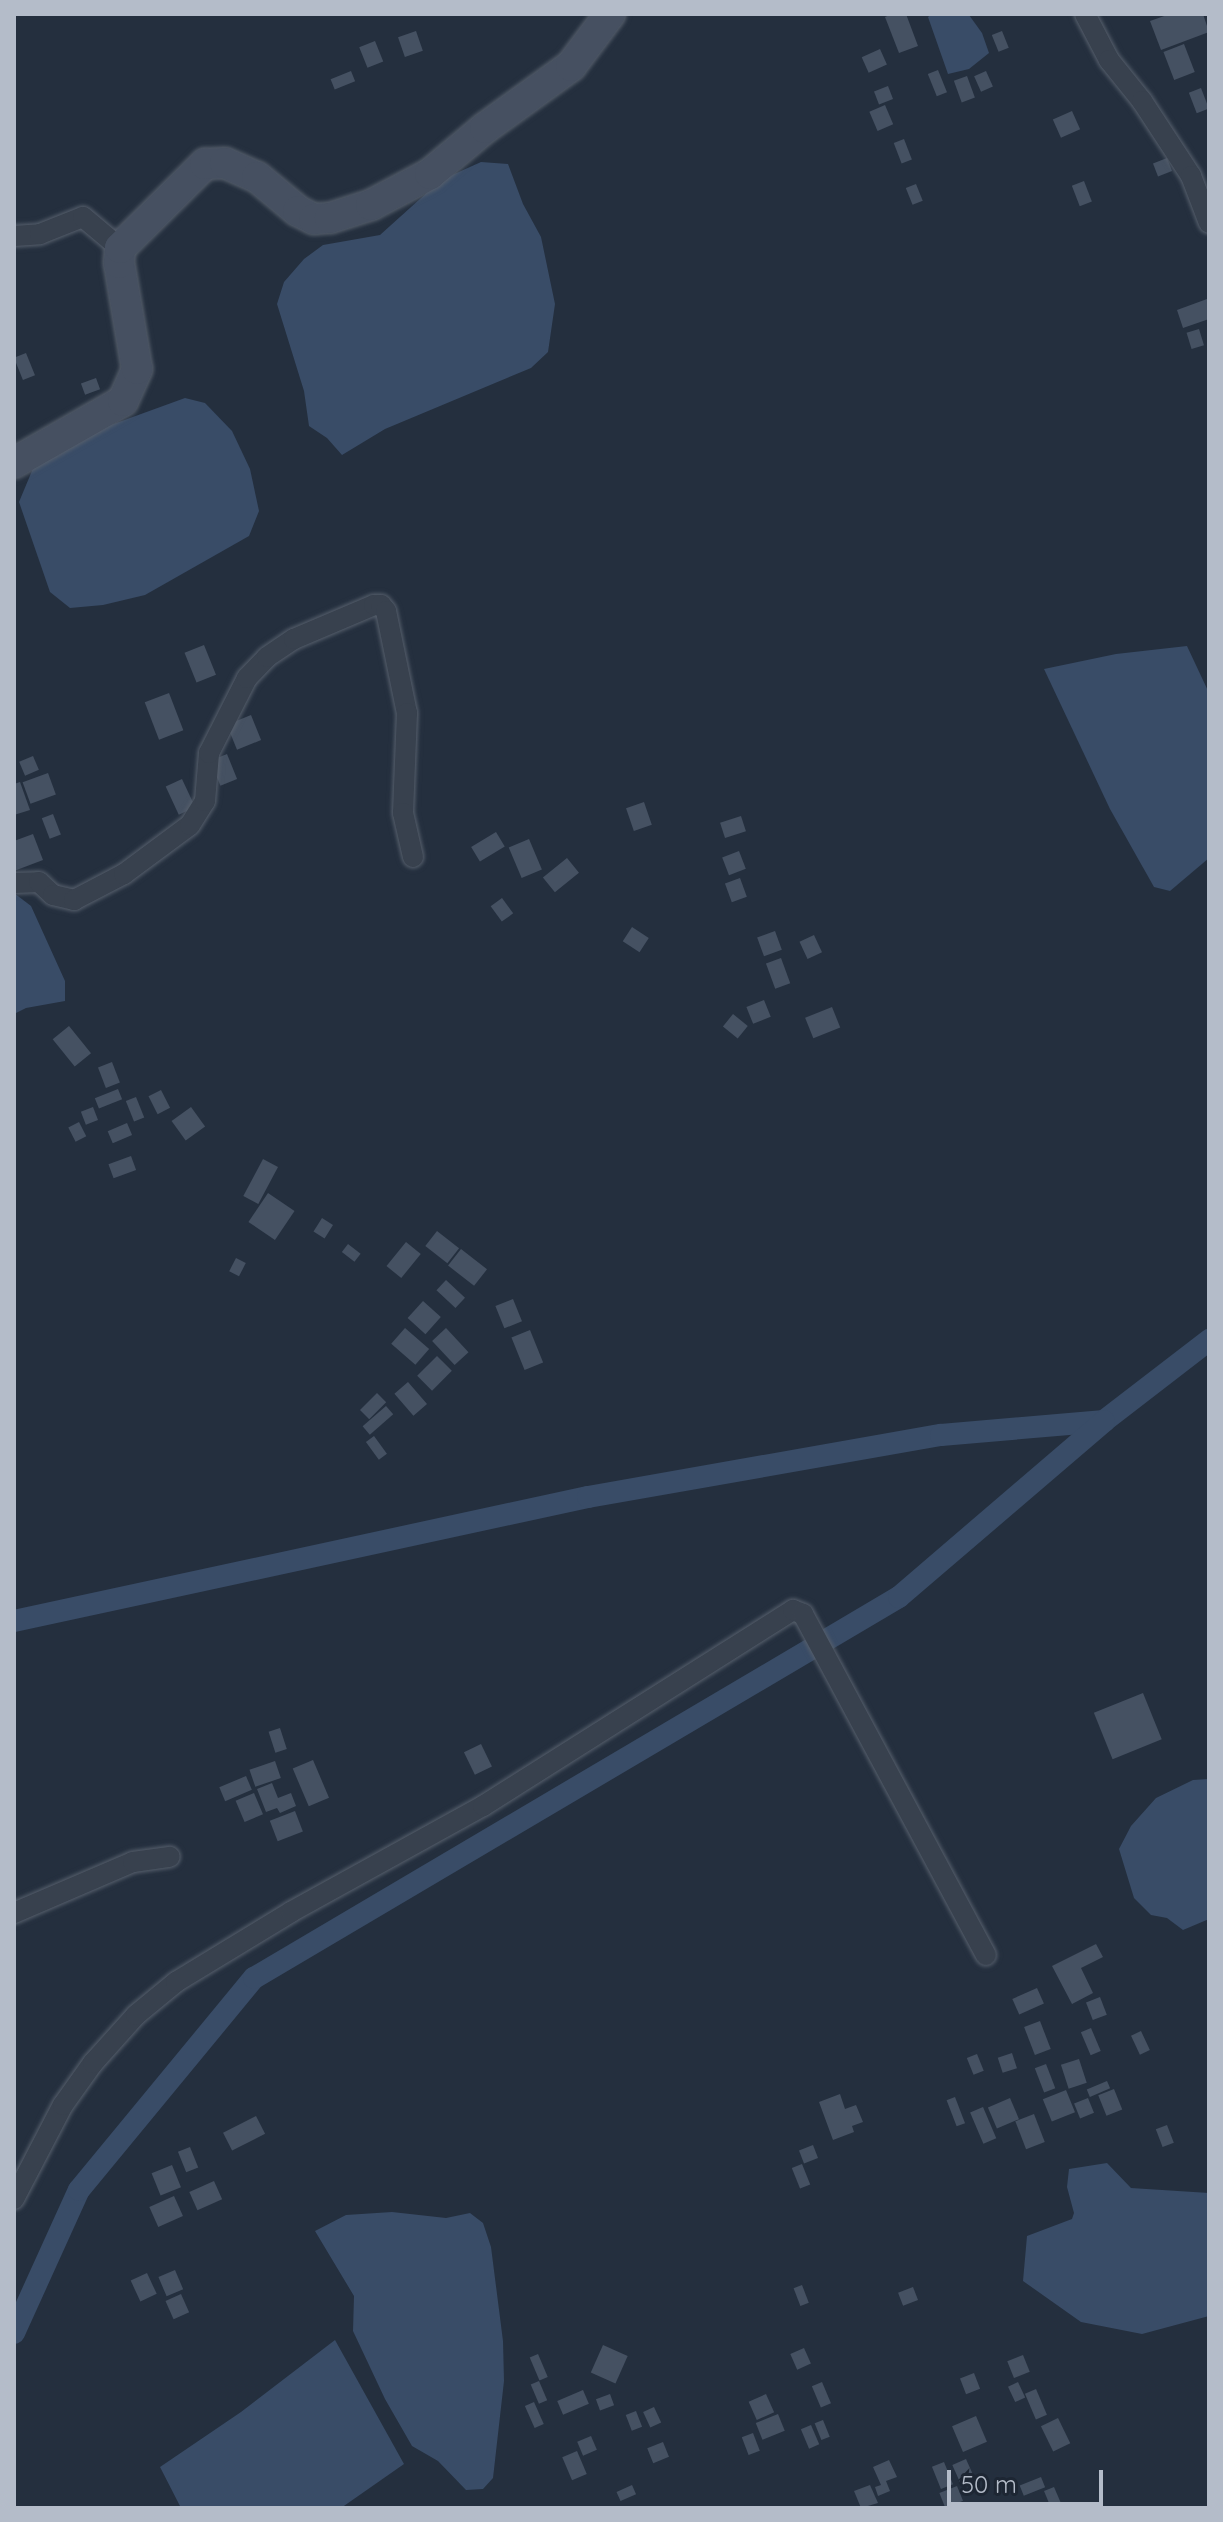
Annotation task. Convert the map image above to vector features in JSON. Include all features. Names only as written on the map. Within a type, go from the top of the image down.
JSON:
[{"type":"street","points":[[14,463],[113,409],[128,391],[137,369],[119,263],[120,248],[205,164],[225,163],[257,177],[298,211],[314,219],[330,218],[371,205],[430,174],[485,128],[571,66],[610,14]]},
{"type":"street","points":[[1085,14],[1109,60],[1142,101],[1191,176],[1209,223]]},
{"type":"street","points":[[14,236],[40,234],[83,217],[120,248]]},
{"type":"street","points":[[14,883],[39,882],[53,895],[74,900],[124,874],[190,825],[205,801],[209,753],[247,678],[267,657],[294,639],[374,605],[381,605],[386,611],[407,713],[403,813],[413,857]]},
{"type":"street","points":[[14,2199],[63,2105],[93,2063],[136,2015],[176,1982],[291,1912],[483,1806],[793,1610],[803,1614],[986,1955]]},
{"type":"street","points":[[14,1913],[133,1862],[170,1857]]},
{"type":"water","points":[[932,14],[969,15],[982,33],[989,53],[969,69],[948,74],[928,17]]},
{"type":"water","points":[[481,162],[508,164],[523,204],[541,237],[555,304],[548,352],[531,368],[385,429],[342,455],[327,438],[309,426],[304,391],[277,304],[284,282],[304,259],[323,245],[380,235],[441,180]]},
{"type":"water","points":[[185,398],[205,403],[232,431],[250,469],[259,511],[249,536],[145,595],[103,605],[70,608],[50,592],[19,502],[34,466],[108,426]]},
{"type":"water","points":[[1187,646],[1209,693],[1209,858],[1170,891],[1154,887],[1110,809],[1044,669],[1116,654]]},
{"type":"water","points":[[14,893],[31,906],[65,981],[65,1001],[26,1008],[14,1014]]},
{"type":"water","points":[[1209,1779],[1209,1919],[1183,1930],[1167,1918],[1151,1915],[1134,1898],[1119,1849],[1131,1826],[1156,1798],[1193,1780]]},
{"type":"water","points":[[1107,2163],[1131,2188],[1209,2193],[1209,2316],[1142,2334],[1081,2322],[1023,2281],[1027,2236],[1072,2219],[1074,2213],[1067,2187],[1069,2169]]},
{"type":"water","points":[[392,2212],[446,2218],[470,2213],[483,2223],[491,2247],[503,2341],[504,2381],[493,2478],[483,2489],[466,2490],[438,2461],[412,2446],[385,2399],[353,2331],[354,2296],[315,2231],[346,2215]]},
{"type":"water","points":[[335,2340],[404,2464],[341,2508],[181,2508],[160,2467],[241,2412]]},
{"type":"building","points":[[906,14],[918,46],[899,53],[885,17]]},
{"type":"building","points":[[1170,14],[1203,14],[1209,32],[1161,50],[1150,21]]},
{"type":"building","points":[[416,31],[423,51],[405,57],[398,37]]},
{"type":"building","points":[[1002,31],[1009,48],[999,52],[992,35]]},
{"type":"building","points":[[375,41],[383,61],[367,68],[359,47]]},
{"type":"building","points":[[1184,44],[1195,72],[1174,80],[1163,52]]},
{"type":"building","points":[[880,49],[887,65],[869,73],[862,57]]},
{"type":"building","points":[[938,70],[947,92],[937,96],[928,74]]},
{"type":"building","points":[[351,71],[355,81],[335,89],[331,79]]},
{"type":"building","points":[[986,71],[993,87],[981,92],[974,76]]},
{"type":"building","points":[[967,76],[975,98],[962,102],[954,81]]},
{"type":"building","points":[[888,86],[893,99],[879,104],[874,91]]},
{"type":"building","points":[[1201,88],[1209,109],[1197,113],[1189,93]]},
{"type":"building","points":[[885,105],[893,124],[878,131],[869,112]]},
{"type":"building","points":[[1072,111],[1080,129],[1061,138],[1053,120]]},
{"type":"building","points":[[904,139],[912,160],[902,163],[894,143]]},
{"type":"building","points":[[1167,158],[1172,171],[1158,176],[1153,163]]},
{"type":"building","points":[[1084,181],[1092,202],[1080,206],[1072,186]]},
{"type":"building","points":[[916,184],[923,201],[913,205],[906,188]]},
{"type":"building","points":[[1207,299],[1209,319],[1183,328],[1177,310]]},
{"type":"building","points":[[1199,329],[1204,345],[1192,349],[1187,333]]},
{"type":"building","points":[[26,353],[35,375],[23,380],[14,358]]},
{"type":"building","points":[[96,378],[100,389],[85,395],[81,383]]},
{"type":"building","points":[[204,645],[216,675],[197,683],[185,653]]},
{"type":"building","points":[[169,693],[183,730],[159,740],[145,702]]},
{"type":"building","points":[[251,715],[261,740],[237,750],[227,725]]},
{"type":"building","points":[[227,754],[237,779],[220,786],[210,761]]},
{"type":"building","points":[[33,756],[39,770],[25,776],[19,762]]},
{"type":"building","points":[[48,773],[56,795],[30,804],[23,782]]},
{"type":"building","points":[[182,779],[195,807],[179,815],[166,787]]},
{"type":"building","points":[[20,782],[30,810],[14,815],[14,784]]},
{"type":"building","points":[[644,802],[652,825],[634,831],[626,808]]},
{"type":"building","points":[[53,814],[61,835],[50,839],[42,818]]},
{"type":"building","points":[[741,816],[746,831],[725,838],[720,823]]},
{"type":"building","points":[[496,832],[505,847],[480,862],[471,847]]},
{"type":"building","points":[[33,834],[43,860],[14,871],[14,841]]},
{"type":"building","points":[[529,839],[542,869],[522,878],[509,848]]},
{"type":"building","points":[[739,851],[746,869],[729,875],[722,857]]},
{"type":"building","points":[[567,858],[579,873],[555,892],[543,878]]},
{"type":"building","points":[[740,878],[747,897],[732,902],[725,883]]},
{"type":"building","points":[[502,898],[513,913],[502,922],[491,906]]},
{"type":"building","points":[[632,927],[649,938],[640,952],[623,941]]},
{"type":"building","points":[[775,931],[782,950],[764,956],[757,937]]},
{"type":"building","points":[[814,935],[822,952],[808,959],[799,942]]},
{"type":"building","points":[[781,958],[790,983],[775,989],[766,963]]},
{"type":"building","points":[[764,1000],[771,1017],[753,1024],[746,1007]]},
{"type":"building","points":[[832,1007],[840,1027],[813,1038],[805,1018]]},
{"type":"building","points":[[733,1014],[748,1026],[738,1038],[723,1026]]},
{"type":"building","points":[[69,1026],[91,1053],[75,1066],[53,1039]]},
{"type":"building","points":[[112,1062],[120,1083],[106,1088],[98,1067]]},
{"type":"building","points":[[118,1089],[122,1099],[99,1109],[95,1098]]},
{"type":"building","points":[[161,1090],[170,1108],[158,1114],[149,1096]]},
{"type":"building","points":[[136,1097],[144,1117],[134,1122],[126,1101]]},
{"type":"building","points":[[93,1107],[98,1120],[86,1125],[81,1112]]},
{"type":"building","points":[[191,1107],[205,1126],[186,1141],[172,1121]]},
{"type":"building","points":[[79,1122],[86,1136],[76,1142],[68,1127]]},
{"type":"building","points":[[127,1123],[132,1135],[113,1143],[108,1131]]},
{"type":"building","points":[[131,1156],[136,1170],[114,1178],[108,1164]]},
{"type":"building","points":[[263,1159],[278,1167],[258,1204],[243,1196]]},
{"type":"building","points":[[268,1193],[295,1211],[275,1240],[248,1222]]},
{"type":"building","points":[[322,1218],[333,1225],[325,1238],[314,1232]]},
{"type":"building","points":[[437,1231],[459,1248],[447,1263],[425,1246]]},
{"type":"building","points":[[406,1242],[421,1254],[401,1278],[386,1266]]},
{"type":"building","points":[[348,1244],[361,1254],[354,1262],[342,1252]]},
{"type":"building","points":[[461,1249],[487,1269],[474,1286],[448,1266]]},
{"type":"building","points":[[236,1258],[246,1263],[239,1276],[229,1271]]},
{"type":"building","points":[[446,1280],[465,1298],[455,1308],[436,1290]]},
{"type":"building","points":[[513,1299],[522,1321],[504,1328],[495,1306]]},
{"type":"building","points":[[423,1301],[441,1317],[425,1334],[408,1318]]},
{"type":"building","points":[[405,1328],[429,1349],[415,1365],[391,1344]]},
{"type":"building","points":[[446,1328],[469,1352],[455,1365],[432,1341]]},
{"type":"building","points":[[530,1330],[543,1362],[525,1370],[511,1337]]},
{"type":"building","points":[[437,1356],[452,1371],[432,1391],[417,1376]]},
{"type":"building","points":[[408,1382],[427,1404],[413,1416],[394,1394]]},
{"type":"building","points":[[377,1393],[386,1402],[369,1419],[360,1410]]},
{"type":"building","points":[[386,1406],[393,1414],[370,1435],[363,1426]]},
{"type":"building","points":[[374,1436],[387,1454],[379,1460],[366,1442]]},
{"type":"building","points":[[1143,1693],[1162,1739],[1113,1759],[1094,1713]]},
{"type":"building","points":[[280,1728],[287,1749],[275,1753],[269,1732]]},
{"type":"building","points":[[481,1744],[492,1766],[475,1775],[464,1752]]},
{"type":"building","points":[[313,1760],[329,1798],[309,1806],[293,1769]]},
{"type":"building","points":[[275,1761],[281,1778],[255,1787],[249,1770]]},
{"type":"building","points":[[246,1776],[252,1790],[225,1801],[219,1787]]},
{"type":"building","points":[[272,1783],[278,1798],[291,1793],[296,1806],[280,1813],[277,1808],[266,1812],[257,1789]]},
{"type":"building","points":[[254,1793],[263,1814],[245,1822],[236,1801]]},
{"type":"building","points":[[295,1811],[303,1832],[278,1841],[270,1821]]},
{"type":"building","points":[[1096,1944],[1103,1957],[1081,1968],[1093,1993],[1072,2004],[1052,1966]]},
{"type":"building","points":[[1037,1988],[1044,2004],[1019,2015],[1012,1999]]},
{"type":"building","points":[[1100,1997],[1107,2015],[1093,2020],[1086,2002]]},
{"type":"building","points":[[1040,2021],[1051,2049],[1035,2055],[1024,2027]]},
{"type":"building","points":[[1091,2028],[1101,2051],[1091,2055],[1081,2032]]},
{"type":"building","points":[[1141,2031],[1150,2050],[1140,2055],[1131,2036]]},
{"type":"building","points":[[1012,2053],[1017,2068],[1003,2073],[998,2058]]},
{"type":"building","points":[[977,2054],[984,2071],[974,2075],[967,2058]]},
{"type":"building","points":[[1079,2059],[1087,2083],[1069,2089],[1061,2065]]},
{"type":"building","points":[[1046,2064],[1055,2088],[1044,2093],[1035,2068]]},
{"type":"building","points":[[1107,2081],[1110,2088],[1090,2097],[1087,2090]]},
{"type":"building","points":[[1114,2089],[1122,2109],[1106,2116],[1098,2095]]},
{"type":"building","points":[[1066,2090],[1075,2112],[1052,2122],[1043,2099]]},
{"type":"building","points":[[840,2094],[845,2109],[856,2105],[863,2122],[852,2126],[854,2132],[833,2140],[819,2102]]},
{"type":"building","points":[[955,2097],[965,2123],[957,2126],[947,2100]]},
{"type":"building","points":[[1010,2098],[1019,2119],[997,2129],[988,2107]]},
{"type":"building","points":[[1088,2098],[1094,2113],[1080,2118],[1074,2104]]},
{"type":"building","points":[[983,2107],[996,2138],[983,2144],[970,2112]]},
{"type":"building","points":[[1034,2114],[1045,2142],[1026,2149],[1015,2121]]},
{"type":"building","points":[[256,2116],[265,2134],[232,2151],[223,2133]]},
{"type":"building","points":[[1167,2125],[1174,2143],[1163,2147],[1156,2129]]},
{"type":"building","points":[[813,2145],[818,2158],[804,2163],[799,2150]]},
{"type":"building","points":[[190,2147],[198,2167],[186,2172],[178,2152]]},
{"type":"building","points":[[802,2164],[810,2184],[800,2189],[792,2168]]},
{"type":"building","points":[[172,2165],[181,2187],[161,2195],[152,2173]]},
{"type":"building","points":[[214,2181],[222,2199],[197,2210],[189,2192]]},
{"type":"building","points":[[174,2196],[183,2216],[158,2227],[149,2207]]},
{"type":"building","points":[[175,2270],[183,2289],[167,2296],[158,2277]]},
{"type":"building","points":[[147,2273],[157,2294],[140,2301],[131,2281]]},
{"type":"building","points":[[802,2285],[809,2303],[800,2306],[794,2288]]},
{"type":"building","points":[[913,2287],[918,2300],[903,2306],[898,2293]]},
{"type":"building","points":[[181,2294],[189,2312],[174,2319],[165,2301]]},
{"type":"building","points":[[603,2345],[628,2356],[615,2383],[591,2372]]},
{"type":"building","points":[[804,2348],[811,2364],[797,2370],[790,2354]]},
{"type":"building","points":[[538,2354],[548,2377],[539,2381],[530,2358]]},
{"type":"building","points":[[1023,2355],[1030,2372],[1014,2378],[1007,2361]]},
{"type":"building","points":[[974,2373],[980,2389],[966,2394],[960,2378]]},
{"type":"building","points":[[539,2381],[547,2400],[539,2404],[531,2385]]},
{"type":"building","points":[[822,2382],[831,2403],[821,2407],[812,2386]]},
{"type":"building","points":[[1018,2382],[1025,2397],[1015,2402],[1008,2387]]},
{"type":"building","points":[[1036,2389],[1047,2415],[1036,2419],[1025,2394]]},
{"type":"building","points":[[583,2390],[589,2404],[563,2415],[557,2401]]},
{"type":"building","points":[[610,2394],[614,2405],[600,2410],[596,2399]]},
{"type":"building","points":[[766,2394],[774,2412],[757,2420],[749,2402]]},
{"type":"building","points":[[534,2402],[544,2424],[535,2428],[525,2406]]},
{"type":"building","points":[[654,2407],[661,2422],[650,2427],[643,2412]]},
{"type":"building","points":[[636,2411],[642,2427],[632,2431],[626,2415]]},
{"type":"building","points":[[778,2414],[785,2431],[762,2440],[756,2423]]},
{"type":"building","points":[[976,2416],[987,2442],[963,2452],[952,2426]]},
{"type":"building","points":[[1058,2418],[1070,2443],[1053,2451],[1041,2426]]},
{"type":"building","points":[[823,2420],[830,2437],[821,2440],[815,2423]]},
{"type":"building","points":[[811,2425],[819,2444],[809,2449],[801,2429]]},
{"type":"building","points":[[753,2433],[760,2451],[749,2455],[742,2437]]},
{"type":"building","points":[[591,2436],[597,2450],[583,2456],[577,2442]]},
{"type":"building","points":[[663,2442],[669,2457],[653,2463],[647,2448]]},
{"type":"building","points":[[577,2451],[587,2474],[572,2480],[562,2457]]},
{"type":"building","points":[[966,2459],[974,2477],[960,2483],[952,2465]]},
{"type":"building","points":[[889,2460],[897,2477],[886,2481],[890,2491],[878,2496],[875,2487],[881,2485],[873,2467]]},
{"type":"building","points":[[944,2462],[953,2484],[941,2489],[932,2467]]},
{"type":"building","points":[[1041,2477],[1045,2487],[1024,2496],[1020,2486]]},
{"type":"building","points":[[632,2485],[636,2494],[621,2501],[616,2492]]},
{"type":"building","points":[[870,2485],[878,2503],[861,2508],[854,2491]]},
{"type":"building","points":[[957,2486],[963,2501],[945,2508],[939,2493]]},
{"type":"building","points":[[1054,2487],[1063,2508],[1051,2508],[1044,2491]]},
{"type":"waterway","points":[[14,1621],[588,1497],[941,1435],[1104,1421],[1209,1340]]},
{"type":"waterway","points":[[14,2333],[79,2190],[254,1978],[899,1597],[1104,1421]]}]
